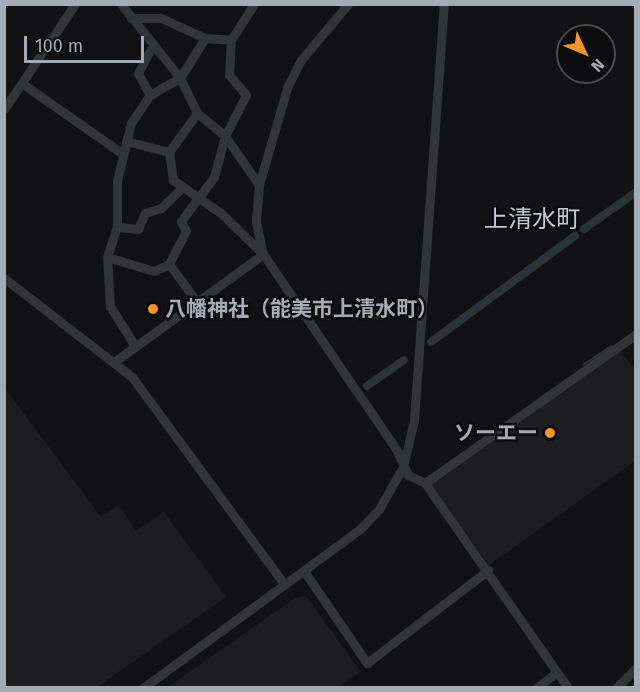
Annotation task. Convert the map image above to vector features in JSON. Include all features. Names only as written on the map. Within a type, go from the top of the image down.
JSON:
[{"type":"street","points":[[4,109],[75,4]]},
{"type":"street","points":[[121,4],[151,49],[180,78],[197,113],[225,136],[259,185]]},
{"type":"street","points":[[107,257],[154,271],[170,264],[186,231],[181,221],[201,199],[214,177],[225,136],[246,95],[229,75],[231,40],[254,4]]},
{"type":"street","points":[[143,687],[304,571],[379,509],[406,471],[414,420],[444,4]]},
{"type":"street","points":[[263,255],[256,222],[259,185],[292,77],[345,5]]},
{"type":"street","points":[[131,18],[161,18],[205,38],[231,40]]},
{"type":"street","points":[[135,346],[110,306],[107,257],[117,227],[123,154],[126,141],[150,95],[180,78],[205,38]]},
{"type":"street","points":[[150,95],[138,73],[151,49]]},
{"type":"street","points":[[23,84],[123,154]]},
{"type":"street","points":[[197,113],[169,152],[168,165],[182,188],[201,199],[263,255],[406,471],[425,483],[568,687]]},
{"type":"street","points":[[126,141],[169,152]]},
{"type":"street","points":[[117,227],[138,229],[145,213],[161,208],[182,188]]},
{"type":"street","points":[[114,362],[263,255]]},
{"type":"street","points":[[170,264],[196,302]]},
{"type":"street","points":[[4,278],[114,362],[154,406],[285,585]]},
{"type":"street","points":[[425,483],[636,334]]},
{"type":"street","points":[[304,571],[367,663],[488,570]]},
{"type":"street","points":[[616,687],[636,668]]},
{"type":"street","points":[[536,687],[557,672]]},
{"type":"shaded area","name":"ソーエー","points":[[621,351],[635,370],[635,461],[489,565],[432,485]]},
{"type":"shaded area","points":[[5,388],[101,517],[119,505],[136,531],[164,512],[226,597],[97,687],[5,687]]},
{"type":"shaded area","points":[[306,596],[361,672],[337,687],[168,687],[295,598]]},
{"type":"waterway","points":[[584,229],[636,192]]},
{"type":"waterway","points":[[431,342],[575,236]]},
{"type":"waterway","points":[[583,365],[611,346]]},
{"type":"waterway","points":[[367,386],[404,360]]},
{"type":"place","name":"八幡神社（能美市上清水町）","points":[[153,309]]},
{"type":"place","name":"ソーエー","points":[[550,433]]},
{"type":"district","name":"上清水町","points":[[532,220]]}]
